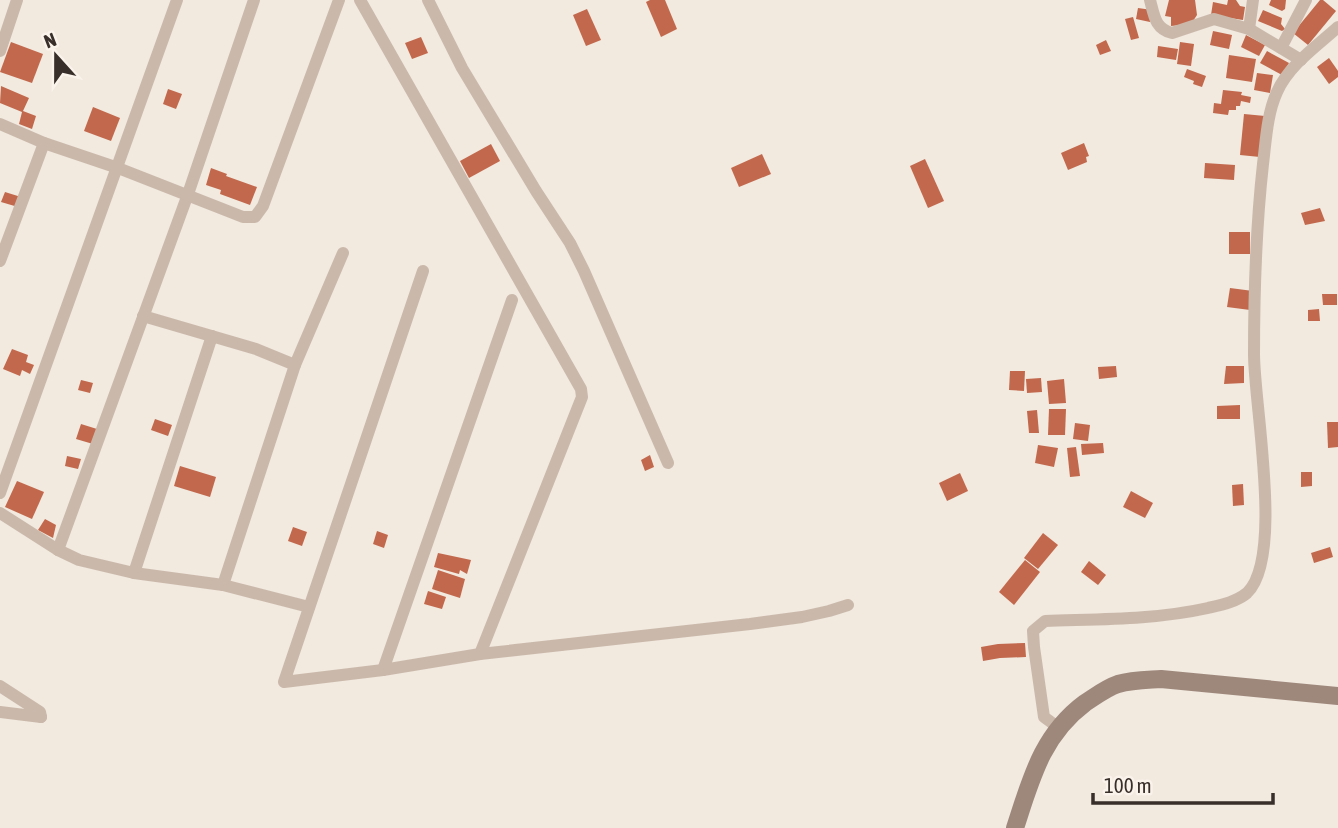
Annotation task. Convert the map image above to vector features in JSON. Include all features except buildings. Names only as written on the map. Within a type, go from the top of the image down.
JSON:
[{"type":"street","points":[[0,51],[17,0]]},
{"type":"street","points":[[0,493],[177,0]]},
{"type":"street","points":[[58,550],[188,194],[254,0]]},
{"type":"street","points":[[0,124],[243,217],[255,217],[263,206],[339,0]]},
{"type":"street","points":[[360,0],[581,389],[582,397],[480,654]]},
{"type":"street","points":[[428,0],[462,68],[570,243],[668,463]]},
{"type":"street","points":[[1150,0],[1158,27],[1165,32],[1172,33],[1214,19],[1249,29],[1301,60]]},
{"type":"street","points":[[1249,29],[1253,0]]},
{"type":"street","points":[[1281,48],[1306,0]]},
{"type":"street","points":[[1059,727],[1044,717],[1034,647],[1034,631],[1045,621],[1145,618],[1188,613],[1225,605],[1248,592],[1256,579],[1263,555],[1267,512],[1254,356],[1258,206],[1269,114],[1285,77],[1338,27]]},
{"type":"street","points":[[0,261],[44,143]]},
{"type":"street","points":[[223,585],[295,365],[343,253]]},
{"type":"street","points":[[423,271],[284,682],[383,670],[480,654],[802,617],[848,605]]},
{"type":"street","points":[[383,670],[512,300]]},
{"type":"street","points":[[143,316],[256,349],[295,365]]},
{"type":"street","points":[[134,573],[212,337]]},
{"type":"street","points":[[0,513],[58,550],[79,560],[134,573],[223,585],[309,607]]},
{"type":"street","points":[[1015,828],[1040,758],[1059,727],[1076,710],[1115,685],[1161,679],[1338,696]]},
{"type":"street","points":[[0,686],[41,714],[41,717],[0,712]]}]
